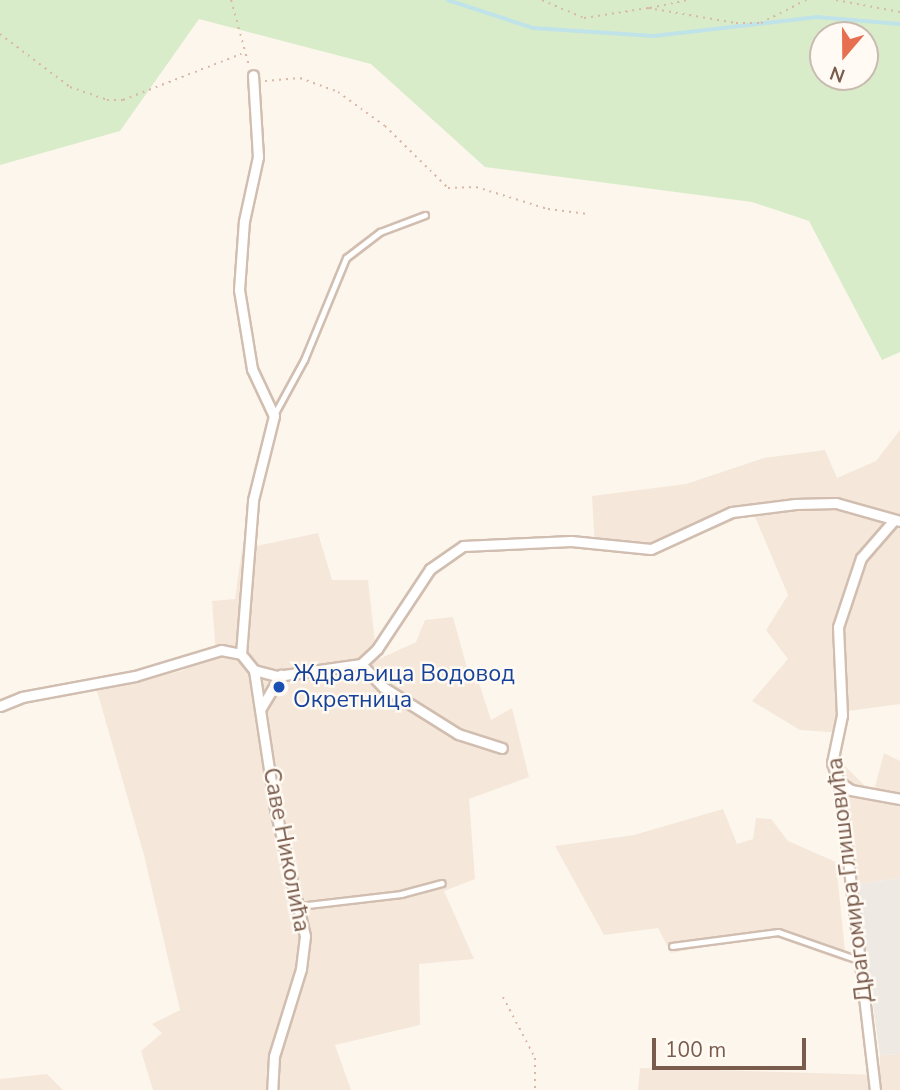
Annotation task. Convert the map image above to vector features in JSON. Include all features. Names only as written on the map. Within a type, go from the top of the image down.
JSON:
[{"type":"street","points":[[241,654],[255,488],[274,416],[253,369],[239,290],[244,221],[258,158],[253,75]]},
{"type":"street","points":[[0,706],[22,697],[135,676],[221,650],[241,654],[254,670],[281,675],[361,664],[381,643],[430,569],[463,546],[571,541],[650,549],[732,512],[767,506],[836,503],[897,520]]},
{"type":"street","name":"Драгомира Глишовића","points":[[875,1090],[839,782],[832,763],[842,715],[838,627],[861,558],[897,520]]},
{"type":"street","points":[[361,664],[383,687],[458,734],[502,748]]},
{"type":"street","name":"Саве Николића","points":[[254,670],[280,838],[299,906],[303,959],[274,1056],[272,1090]]},
{"type":"street","points":[[260,709],[281,675]]},
{"type":"street","points":[[839,782],[851,790],[900,799]]},
{"type":"lane","points":[[274,416],[304,360],[346,258],[380,232],[425,215]]},
{"type":"lane","points":[[299,906],[401,894],[442,883]]},
{"type":"lane","points":[[672,946],[778,932],[859,960]]},
{"type":"path","points":[[231,0],[242,53],[253,75],[264,81],[300,78],[338,92],[403,141],[448,188],[476,187],[548,209],[588,214]]},
{"type":"path","points":[[542,0],[584,18],[687,0]]},
{"type":"path","points":[[648,8],[717,21],[761,23],[806,0]]},
{"type":"path","points":[[835,0],[900,12]]},
{"type":"path","points":[[0,34],[70,86],[107,100],[122,100],[242,53]]},
{"type":"path","points":[[503,997],[535,1058],[535,1090]]},
{"type":"shaded area","points":[[900,430],[900,704],[848,711],[844,733],[800,730],[752,701],[788,659],[766,630],[788,595],[753,512],[656,554],[595,547],[592,496],[686,484],[764,458],[825,450],[837,478],[876,461]]},
{"type":"shaded area","points":[[318,533],[332,580],[368,580],[377,660],[416,642],[425,620],[453,617],[471,682],[478,680],[491,720],[512,708],[529,777],[469,799],[475,879],[444,891],[474,959],[419,964],[420,1025],[335,1045],[351,1090],[153,1090],[141,1051],[162,1033],[152,1024],[180,1010],[144,855],[97,691],[181,671],[216,655],[212,601],[235,599],[242,549]]},
{"type":"shaded area","points":[[884,753],[900,761],[900,878],[856,884],[839,760],[873,794]]},
{"type":"shaded area","points":[[723,809],[737,844],[753,839],[756,818],[771,819],[788,841],[836,862],[846,962],[770,935],[671,953],[658,928],[604,935],[555,846],[634,835]]},
{"type":"shaded area","points":[[900,878],[900,1054],[880,1055],[856,884]]},
{"type":"shaded area","points":[[900,1054],[900,1090],[638,1090],[640,1068],[880,1075],[880,1055]]},
{"type":"shaded area","points":[[47,1074],[63,1090],[0,1090],[0,1079]]},
{"type":"green space","points":[[0,0],[900,0],[900,352],[882,360],[809,221],[752,202],[485,167],[371,64],[199,19],[120,131],[0,165]]},
{"type":"waterway","points":[[448,0],[533,28],[654,36],[817,17],[900,24]]},
{"type":"place","name":"Ждраљица Водовод Окретница","points":[[279,687]]}]
